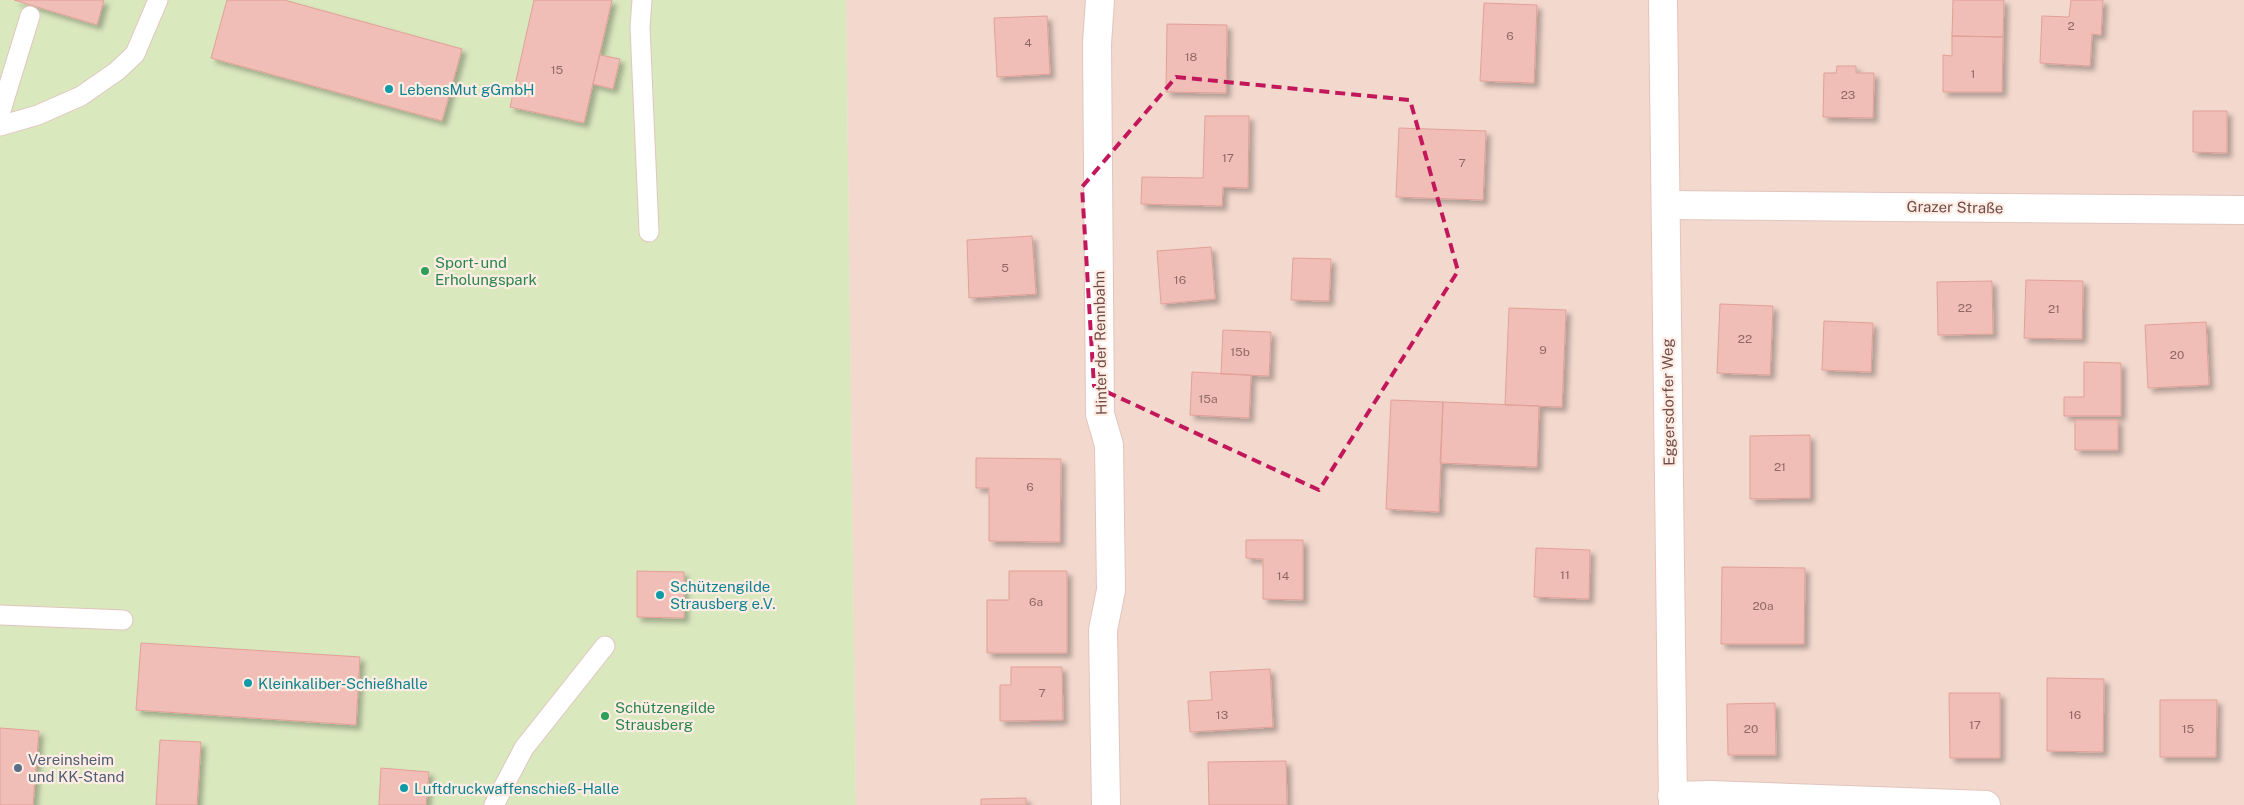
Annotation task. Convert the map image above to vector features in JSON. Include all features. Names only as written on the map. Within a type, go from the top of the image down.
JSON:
[{"type":"street","name":"Hinter der Rennbahn","points":[[1100,0],[1096,44],[1100,414],[1109,445],[1111,590],[1104,630],[1106,805]]},
{"type":"street","name":"Eggersdorfer Weg","points":[[1663,0],[1672,800]]},
{"type":"street","name":"Grazer Straße","points":[[1666,205],[2244,210]]},
{"type":"street","points":[[1672,800],[1986,805]]},
{"type":"lane","points":[[0,126],[38,115],[81,96],[116,71],[135,54],[158,0]]},
{"type":"lane","points":[[642,0],[640,27],[649,232]]},
{"type":"lane","points":[[0,114],[30,16]]},
{"type":"lane","points":[[0,615],[123,620]]},
{"type":"lane","points":[[494,805],[524,748],[605,646]]},
{"type":"highlighted area","points":[[1176,77],[1410,100],[1458,271],[1319,490],[1094,386],[1082,187]]},
{"type":"shaded area","points":[[846,0],[2244,0],[2244,805],[856,805]]},
{"type":"green space","name":"Sport- und Erholungspark","points":[[0,0],[846,0],[856,805],[0,805]]},
{"type":"building","points":[[14,0],[104,0],[97,25]]},
{"type":"building","name":"LebensMut gGmbH","points":[[227,0],[284,0],[462,49],[442,121],[211,58]]},
{"type":"building","points":[[534,0],[612,0],[584,123],[510,107]]},
{"type":"building","points":[[1953,0],[2004,0],[2003,37],[1952,36]]},
{"type":"building","points":[[2071,0],[2103,0],[2101,35],[2092,34],[2090,66],[2040,63],[2042,16],[2069,17]]},
{"type":"building","points":[[1484,3],[1537,5],[1534,83],[1480,81]]},
{"type":"building","points":[[1047,16],[1050,74],[997,77],[994,18]]},
{"type":"building","points":[[1167,24],[1227,25],[1226,93],[1166,92]]},
{"type":"building","points":[[1952,36],[2003,37],[2002,92],[1943,92],[1943,55],[1952,56]]},
{"type":"building","points":[[600,55],[620,59],[613,89],[593,84]]},
{"type":"building","points":[[1837,66],[1856,66],[1856,73],[1874,73],[1873,118],[1823,117],[1824,73],[1836,73]]},
{"type":"building","points":[[2193,111],[2227,111],[2227,153],[2193,152]]},
{"type":"building","points":[[1205,116],[1249,116],[1248,188],[1223,187],[1222,206],[1141,204],[1142,177],[1203,178]]},
{"type":"building","points":[[1399,128],[1486,131],[1483,200],[1396,197]]},
{"type":"building","points":[[1032,236],[1036,294],[969,298],[967,240]]},
{"type":"building","points":[[1211,247],[1215,299],[1161,304],[1157,251]]},
{"type":"building","points":[[1293,258],[1331,259],[1329,301],[1291,300]]},
{"type":"building","points":[[2026,280],[2083,281],[2082,339],[2024,338]]},
{"type":"building","points":[[1992,281],[1993,334],[1938,335],[1937,282]]},
{"type":"building","points":[[1720,304],[1773,306],[1770,375],[1717,373]]},
{"type":"building","points":[[1509,308],[1566,310],[1562,407],[1505,405]]},
{"type":"building","points":[[1824,321],[1873,323],[1871,372],[1822,370]]},
{"type":"building","points":[[2206,322],[2209,385],[2148,388],[2145,325]]},
{"type":"building","points":[[1223,330],[1271,332],[1269,376],[1221,374]]},
{"type":"building","points":[[2084,362],[2121,363],[2121,416],[2064,416],[2064,397],[2084,397]]},
{"type":"building","points":[[1192,372],[1251,375],[1249,418],[1190,415]]},
{"type":"building","points":[[1391,400],[1443,402],[1439,512],[1386,509]]},
{"type":"building","points":[[1443,402],[1539,406],[1537,467],[1440,463]]},
{"type":"building","points":[[2075,420],[2118,420],[2118,450],[2075,450]]},
{"type":"building","points":[[1810,435],[1810,498],[1750,499],[1750,436]]},
{"type":"building","points":[[976,458],[1061,459],[1060,542],[989,541],[989,488],[976,488]]},
{"type":"building","points":[[1246,540],[1303,540],[1303,600],[1263,599],[1263,559],[1246,558]]},
{"type":"building","points":[[1536,548],[1590,550],[1589,599],[1534,597]]},
{"type":"building","points":[[1722,567],[1805,568],[1804,644],[1721,644]]},
{"type":"building","name":"Schützengilde Strausberg e.V.","points":[[637,571],[684,572],[684,618],[637,617]]},
{"type":"building","points":[[1009,571],[1067,571],[1067,653],[987,653],[987,600],[1009,600]]},
{"type":"building","name":"Kleinkaliber-Schießhalle","points":[[141,643],[360,657],[356,725],[136,710]]},
{"type":"building","points":[[1011,667],[1062,667],[1063,720],[1000,721],[1000,685],[1011,685]]},
{"type":"building","points":[[1270,669],[1273,727],[1190,732],[1188,701],[1212,700],[1210,672]]},
{"type":"building","points":[[2047,678],[2104,679],[2103,752],[2047,751]]},
{"type":"building","points":[[1949,693],[2000,693],[2000,758],[1950,758]]},
{"type":"building","points":[[2160,700],[2217,700],[2216,757],[2160,757]]},
{"type":"building","points":[[1775,703],[1776,755],[1728,755],[1727,704]]},
{"type":"building","name":"Vereinsheim und KK-Stand","points":[[0,728],[39,731],[33,805],[0,805]]},
{"type":"building","points":[[160,740],[201,742],[197,805],[156,805]]},
{"type":"building","points":[[1286,761],[1287,805],[1209,805],[1208,762]]},
{"type":"building","name":"Luftdruckwaffenschieß-Halle","points":[[381,768],[429,772],[426,805],[379,805]]},
{"type":"building","points":[[1026,798],[1026,805],[981,805],[981,799]]},
{"type":"place","name":"LebensMut gGmbH","points":[[389,89]]},
{"type":"place","name":"Sport- und Erholungspark","points":[[425,271]]},
{"type":"place","name":"Schützengilde Strausberg e.V.","points":[[660,595]]},
{"type":"place","name":"Kleinkaliber-Schießhalle","points":[[248,683]]},
{"type":"place","name":"Schützengilde Strausberg","points":[[605,716]]},
{"type":"place","name":"Vereinsheim und KK-Stand","points":[[18,768]]},
{"type":"place","name":"Luftdruckwaffenschieß-Halle","points":[[404,788]]}]
